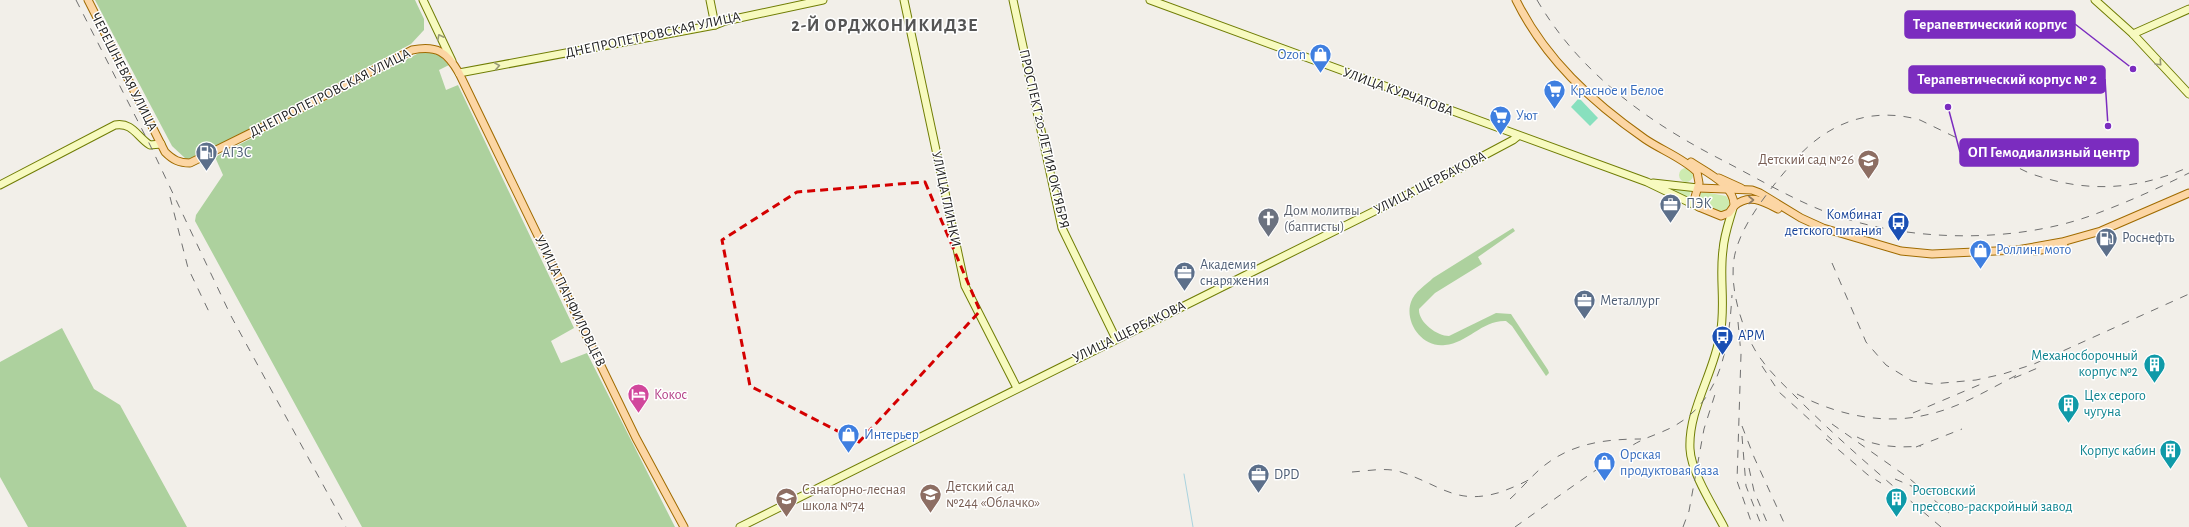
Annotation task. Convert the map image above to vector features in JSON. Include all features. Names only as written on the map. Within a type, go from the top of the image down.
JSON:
[{"type":"main road","name":"ЧЕРЕШНЕВАЯ УЛИЦА","points":[[88,0],[161,144]]},
{"type":"main road","points":[[1516,0],[1538,39],[1556,62],[1585,92],[1619,121],[1693,168],[1699,177],[1695,197],[1699,207],[1715,214],[1725,216],[1743,200],[1750,198],[1770,202],[1823,228],[1901,252],[1932,254],[2017,250],[2062,242],[2101,230],[2189,193]]},
{"type":"main road","points":[[1520,0],[1541,37],[1559,60],[1587,89],[1622,119],[1650,138],[1691,162],[1743,189]]},
{"type":"main road","name":"ДНЕПРОПЕТРОВСКАЯ УЛИЦА","points":[[161,144],[165,152],[174,160],[182,163],[190,163],[305,106],[412,50],[429,48],[436,49],[453,62],[459,73]]},
{"type":"main road","name":"УЛИЦА ПАНФИЛОВЦЕВ","points":[[459,73],[636,438],[684,527]]},
{"type":"main road","points":[[1691,162],[1721,182],[1732,194],[1734,207]]},
{"type":"main road","points":[[1698,188],[1743,189],[1760,193],[1770,202],[1806,224],[1851,241],[1901,255],[1950,258],[2017,254],[2064,246],[2102,235],[2189,198]]},
{"type":"street","points":[[423,0],[453,62]]},
{"type":"street","points":[[710,0],[715,25]]},
{"type":"street","name":"ДНЕПРОПЕТРОВСКАЯ УЛИЦА","points":[[459,73],[715,25],[725,21],[822,0]]},
{"type":"street","name":"УЛИЦА ГЛИНКИ","points":[[904,0],[964,286],[1017,388]]},
{"type":"street","name":"ПРОСПЕКТ 20-ЛЕТИЯ ОКТЯБРЯ","points":[[1013,0],[1062,228],[1116,339]]},
{"type":"street","name":"УЛИЦА КУРЧАТОВА","points":[[1150,0],[1646,182],[1699,207]]},
{"type":"street","points":[[2095,0],[2133,34],[2189,94]]},
{"type":"street","points":[[2133,34],[2189,9]]},
{"type":"street","points":[[0,185],[115,125],[122,124],[129,126],[150,145],[161,144]]},
{"type":"street","name":"УЛИЦА ЩЕРБАКОВА","points":[[740,527],[1451,173],[1514,140],[1518,136]]},
{"type":"street","name":"УЛИЦА КУРЧАТОВА","points":[[1646,182],[1698,188]]},
{"type":"street","points":[[1724,527],[1692,459],[1690,440],[1696,413],[1714,362],[1724,314],[1722,250],[1726,229],[1734,207]]},
{"type":"street","points":[[1715,214],[1724,222],[1726,229]]},
{"type":"highlighted area","points":[[925,182],[980,311],[859,442],[750,386],[722,240],[797,192]]},
{"type":"green space","points":[[95,0],[415,0],[424,19],[424,30],[411,44],[193,160],[186,159],[172,146]]},
{"type":"green space","points":[[430,52],[440,56],[449,65],[439,70],[446,90],[458,85],[574,328],[551,341],[561,363],[587,353],[675,527],[362,527],[195,221],[196,215],[223,175],[215,157],[419,53]]},
{"type":"green space","points":[[1579,98],[1598,118],[1590,126],[1571,107]]},
{"type":"green space","points":[[1686,168],[1691,170],[1693,175],[1691,180],[1686,182],[1681,180],[1679,175],[1681,170]]},
{"type":"green space","points":[[1671,189],[1691,190],[1689,198]]},
{"type":"green space","points":[[1704,192],[1726,196],[1730,202],[1729,207],[1721,211],[1705,205],[1699,198],[1701,193]]},
{"type":"green space","points":[[1513,228],[1515,231],[1478,257],[1482,264],[1435,293],[1419,309],[1420,314],[1425,323],[1434,331],[1439,334],[1449,336],[1496,313],[1511,314],[1548,370],[1549,373],[1546,376],[1512,326],[1506,321],[1490,324],[1453,343],[1437,345],[1422,338],[1417,332],[1410,318],[1411,302],[1413,298],[1417,292],[1433,278]]},
{"type":"green space","points":[[62,328],[94,389],[120,405],[187,527],[28,527],[0,477],[0,362]]},
{"type":"waterway","points":[[1184,474],[1193,527]]},
{"type":"railway","points":[[76,0],[150,145],[231,316],[346,527]]},
{"type":"railway","points":[[1537,0],[1554,26],[1573,50],[1616,92],[1641,111],[1693,144],[1786,194],[1826,212],[1856,222],[1923,234],[1958,236],[1992,235],[2026,231],[2059,225],[2090,216],[2140,196],[2189,173]]},
{"type":"railway","points":[[1941,527],[1816,417],[1764,364],[1755,350],[1744,328],[1736,302],[1733,275],[1736,250],[1740,239],[1760,203],[1794,161],[1821,137],[1835,128],[1851,121],[1884,115],[1902,116],[1920,120],[2029,173],[2070,184],[2090,186],[2129,185],[2149,181],[2189,167]]},
{"type":"railway","points":[[170,197],[188,268],[211,316]]},
{"type":"railway","points":[[1832,263],[1866,342],[1886,365],[1912,381],[1932,384],[1976,380],[2003,374],[2034,364],[2189,294]]},
{"type":"railway","points":[[1515,527],[1630,447],[1676,425],[1691,414],[1704,400],[1713,385],[1720,368],[1725,351],[1731,314],[1732,295]]},
{"type":"railway","points":[[1738,322],[1741,354],[1737,481],[1753,527]]},
{"type":"railway","points":[[1762,366],[1779,392],[1832,440]]},
{"type":"railway","points":[[2014,378],[2040,367]]},
{"type":"railway","points":[[1797,394],[1828,408],[1845,413],[1896,419],[1930,414],[1953,407],[1976,397],[2019,374]]},
{"type":"railway","points":[[1913,413],[1986,382]]},
{"type":"railway","points":[[1683,527],[1689,511],[1704,429],[1717,388]]},
{"type":"railway","points":[[1832,424],[1910,479],[1949,513]]},
{"type":"railway","points":[[1742,426],[1754,457],[1786,527]]},
{"type":"railway","points":[[1916,447],[1962,429]]},
{"type":"railway","points":[[1742,436],[1746,486],[1762,527]]},
{"type":"railway","points":[[1857,437],[1880,445],[1905,447],[1921,446]]},
{"type":"railway","points":[[1510,499],[1539,470],[1562,454],[1600,442],[1641,439]]},
{"type":"railway","points":[[1826,439],[1868,475],[1881,483]]},
{"type":"railway","points":[[1749,468],[1754,491],[1769,527]]},
{"type":"railway","points":[[1352,472],[1377,470],[1401,472],[1449,492],[1472,497],[1485,496],[1501,492],[1532,478]]},
{"type":"railway","points":[[1895,479],[1923,491],[1944,492]]},
{"type":"place","name":"Терапевтический корпус","points":[[2133,69]]},
{"type":"place","name":"Ozon","points":[[1321,74]]},
{"type":"place","name":"ОП Гемодиализный центр","points":[[1948,107]]},
{"type":"place","name":"Красное и Белое","points":[[1555,110]]},
{"type":"place","name":"Терапевтический корпус № 2","points":[[2108,126]]},
{"type":"place","name":"Уют","points":[[1501,136]]},
{"type":"place","name":"АГЗС","points":[[206,172]]},
{"type":"place","name":"Детский сад №26","points":[[1869,180]]},
{"type":"place","name":"ПЭК","points":[[1670,224]]},
{"type":"place","name":"Дом молитвы (баптисты)","points":[[1268,238]]},
{"type":"place","name":"Комбинат детского питания","points":[[1898,242]]},
{"type":"place","name":"Роснефть","points":[[2107,258]]},
{"type":"place","name":"Роллинг мото","points":[[1981,270]]},
{"type":"place","name":"Академия снаряжения","points":[[1185,292]]},
{"type":"place","name":"Металлург","points":[[1584,320]]},
{"type":"place","name":"АРМ","points":[[1722,356]]},
{"type":"place","name":"Механосборочный корпус №2","points":[[2154,384]]},
{"type":"place","name":"Кокос","points":[[639,414]]},
{"type":"place","name":"Цех серого чугуна","points":[[2068,424]]},
{"type":"place","name":"Интерьер","points":[[848,454]]},
{"type":"place","name":"Корпус кабин","points":[[2171,470]]},
{"type":"place","name":"Орская продуктовая база","points":[[1605,482]]},
{"type":"place","name":"DPD","points":[[1258,494]]},
{"type":"place","name":"Детский сад №244 «Облачко»","points":[[931,514]]},
{"type":"place","name":"Санаторно-лесная школа №74","points":[[787,518]]},
{"type":"place","name":"Ростовский прессово-раскройный завод","points":[[1897,518]]},
{"type":"district","name":"2-Й ОРДЖОНИКИДЗЕ","points":[[885,26]]}]
